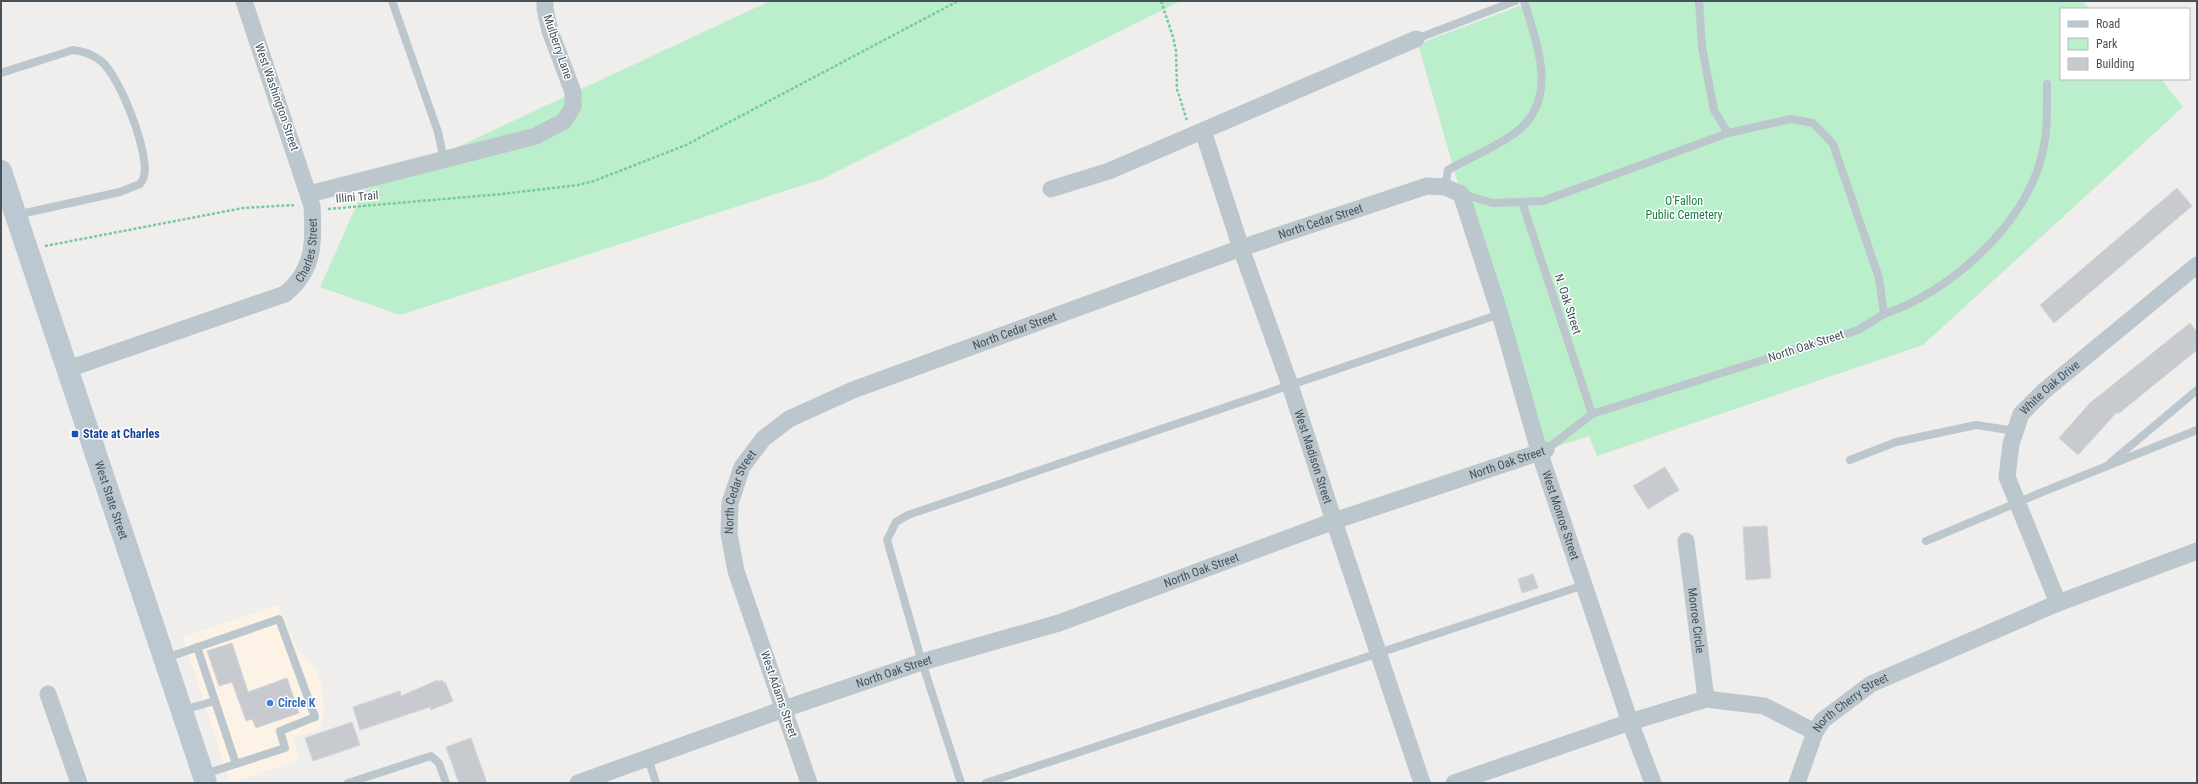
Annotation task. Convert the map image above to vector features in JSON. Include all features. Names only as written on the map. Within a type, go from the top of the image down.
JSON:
[{"type":"main road","name":"West State Street","points":[[1,172],[205,779]]},
{"type":"street","name":"West Washington Street","points":[[244,1],[311,200]]},
{"type":"street","name":"Mulberry Lane","points":[[444,160],[536,136],[552,129],[564,121],[573,107],[573,92],[550,31],[545,9],[545,1]]},
{"type":"street","points":[[1051,189],[1109,171],[1416,39]]},
{"type":"street","name":"West Madison Street","points":[[1198,133],[1290,385],[1378,655],[1422,783]]},
{"type":"street","points":[[311,200],[444,160]]},
{"type":"street","name":"North Cedar Street","points":[[748,606],[736,571],[729,534],[730,503],[742,467],[763,439],[790,419],[853,390],[1241,248],[1427,186],[1445,187]]},
{"type":"street","points":[[1445,187],[1461,194]]},
{"type":"street","name":"West Monroe Street","points":[[1461,194],[1543,450],[1584,585],[1630,722],[1653,783]]},
{"type":"street","name":"Charles Street","points":[[68,369],[285,294],[297,284],[309,264],[313,227],[311,200]]},
{"type":"street","name":"White Oak Drive","points":[[2058,603],[2007,477],[2011,444],[2021,414],[2044,391],[2197,264]]},
{"type":"street","name":"North Oak Street","points":[[578,783],[784,709],[922,662],[1059,623],[1334,521],[1543,450]]},
{"type":"street","name":"Monroe Circle","points":[[1686,541],[1706,699]]},
{"type":"street","name":"North Cherry Street","points":[[1454,783],[1630,722],[1706,699],[1764,706],[1815,732],[1823,720],[1871,684],[2058,603],[2197,551]]},
{"type":"street","name":"West Adams Street","points":[[748,606],[809,783]]},
{"type":"street","points":[[48,694],[79,783]]},
{"type":"street","points":[[1797,783],[1815,732]]},
{"type":"lane","points":[[392,1],[438,132],[444,160]]},
{"type":"lane","points":[[1416,39],[1515,1]]},
{"type":"lane","points":[[1445,187],[1448,170],[1515,133],[1532,115],[1541,94],[1540,54],[1524,1]]},
{"type":"lane","points":[[1699,1],[1702,47],[1714,110],[1728,133]]},
{"type":"lane","points":[[1,73],[73,50],[85,52],[102,61],[120,89],[138,130],[144,175],[140,184],[120,192],[15,215]]},
{"type":"lane","name":"North Oak Street","points":[[1543,450],[1592,414],[1858,330],[1884,314],[1934,290],[1991,243],[2011,221],[2028,192],[2040,163],[2046,134],[2047,84]]},
{"type":"lane","points":[[1461,194],[1493,203],[1543,201],[1728,133],[1791,119],[1813,123],[1833,144],[1879,278],[1884,314]]},
{"type":"lane","name":"N. Oak Street","points":[[1522,202],[1592,414]]},
{"type":"lane","points":[[961,783],[922,662],[887,540],[896,522],[908,515],[1500,314]]},
{"type":"lane","points":[[2105,467],[2197,390]]},
{"type":"lane","points":[[1850,460],[1896,442],[1976,425],[2016,431]]},
{"type":"lane","points":[[1926,541],[2018,502],[2197,430]]},
{"type":"lane","points":[[986,783],[1378,655],[1584,585]]},
{"type":"lane","points":[[165,658],[279,619],[315,718],[280,731],[285,748],[236,764],[205,779]]},
{"type":"lane","points":[[197,647],[236,764]]},
{"type":"lane","points":[[182,710],[215,701]]},
{"type":"lane","points":[[348,783],[431,756],[439,763],[446,783]]},
{"type":"lane","points":[[648,758],[656,783]]},
{"type":"path","name":"Illini Trail","points":[[26,249],[243,208],[301,203],[311,200],[327,209],[578,186],[626,170],[686,145],[958,1]]},
{"type":"path","points":[[1160,1],[1176,52],[1177,89],[1179,100],[1198,133]]},
{"type":"shaded area","points":[[278,605],[298,650],[315,667],[321,682],[324,712],[320,729],[293,738],[300,760],[230,783],[183,637]]},
{"type":"green space","points":[[770,1],[1181,1],[822,179],[400,315],[320,287],[363,191]]},
{"type":"green space","name":"O'Fallon Public Cemetery","points":[[1533,1],[2082,1],[2089,8],[2060,8],[2060,80],[2162,80],[2183,107],[1923,345],[1597,456],[1589,436],[1546,450],[1461,194],[1418,44]]},
{"type":"building","points":[[2177,188],[2192,206],[2054,323],[2040,305]]},
{"type":"building","points":[[2190,323],[2197,332],[2197,350],[2118,414],[2117,412],[2078,455],[2059,438],[2090,403]]},
{"type":"building","points":[[1665,467],[1679,490],[1648,509],[1633,486]]},
{"type":"building","points":[[1767,526],[1771,578],[1746,580],[1743,527]]},
{"type":"building","points":[[1533,574],[1538,588],[1522,593],[1518,579]]},
{"type":"building","points":[[232,643],[248,692],[287,678],[299,713],[256,728],[252,719],[246,721],[232,682],[219,686],[207,651]]},
{"type":"building","points":[[438,680],[439,682],[442,680],[444,683],[445,682],[453,701],[431,710],[430,707],[360,730],[353,707],[400,691],[401,696]]},
{"type":"building","points":[[352,722],[360,745],[313,761],[305,738]]},
{"type":"building","points":[[471,738],[487,783],[459,783],[446,747]]},
{"type":"place","name":"State at Charles","points":[[75,434]]},
{"type":"place","name":"Circle K","points":[[270,703]]}]
